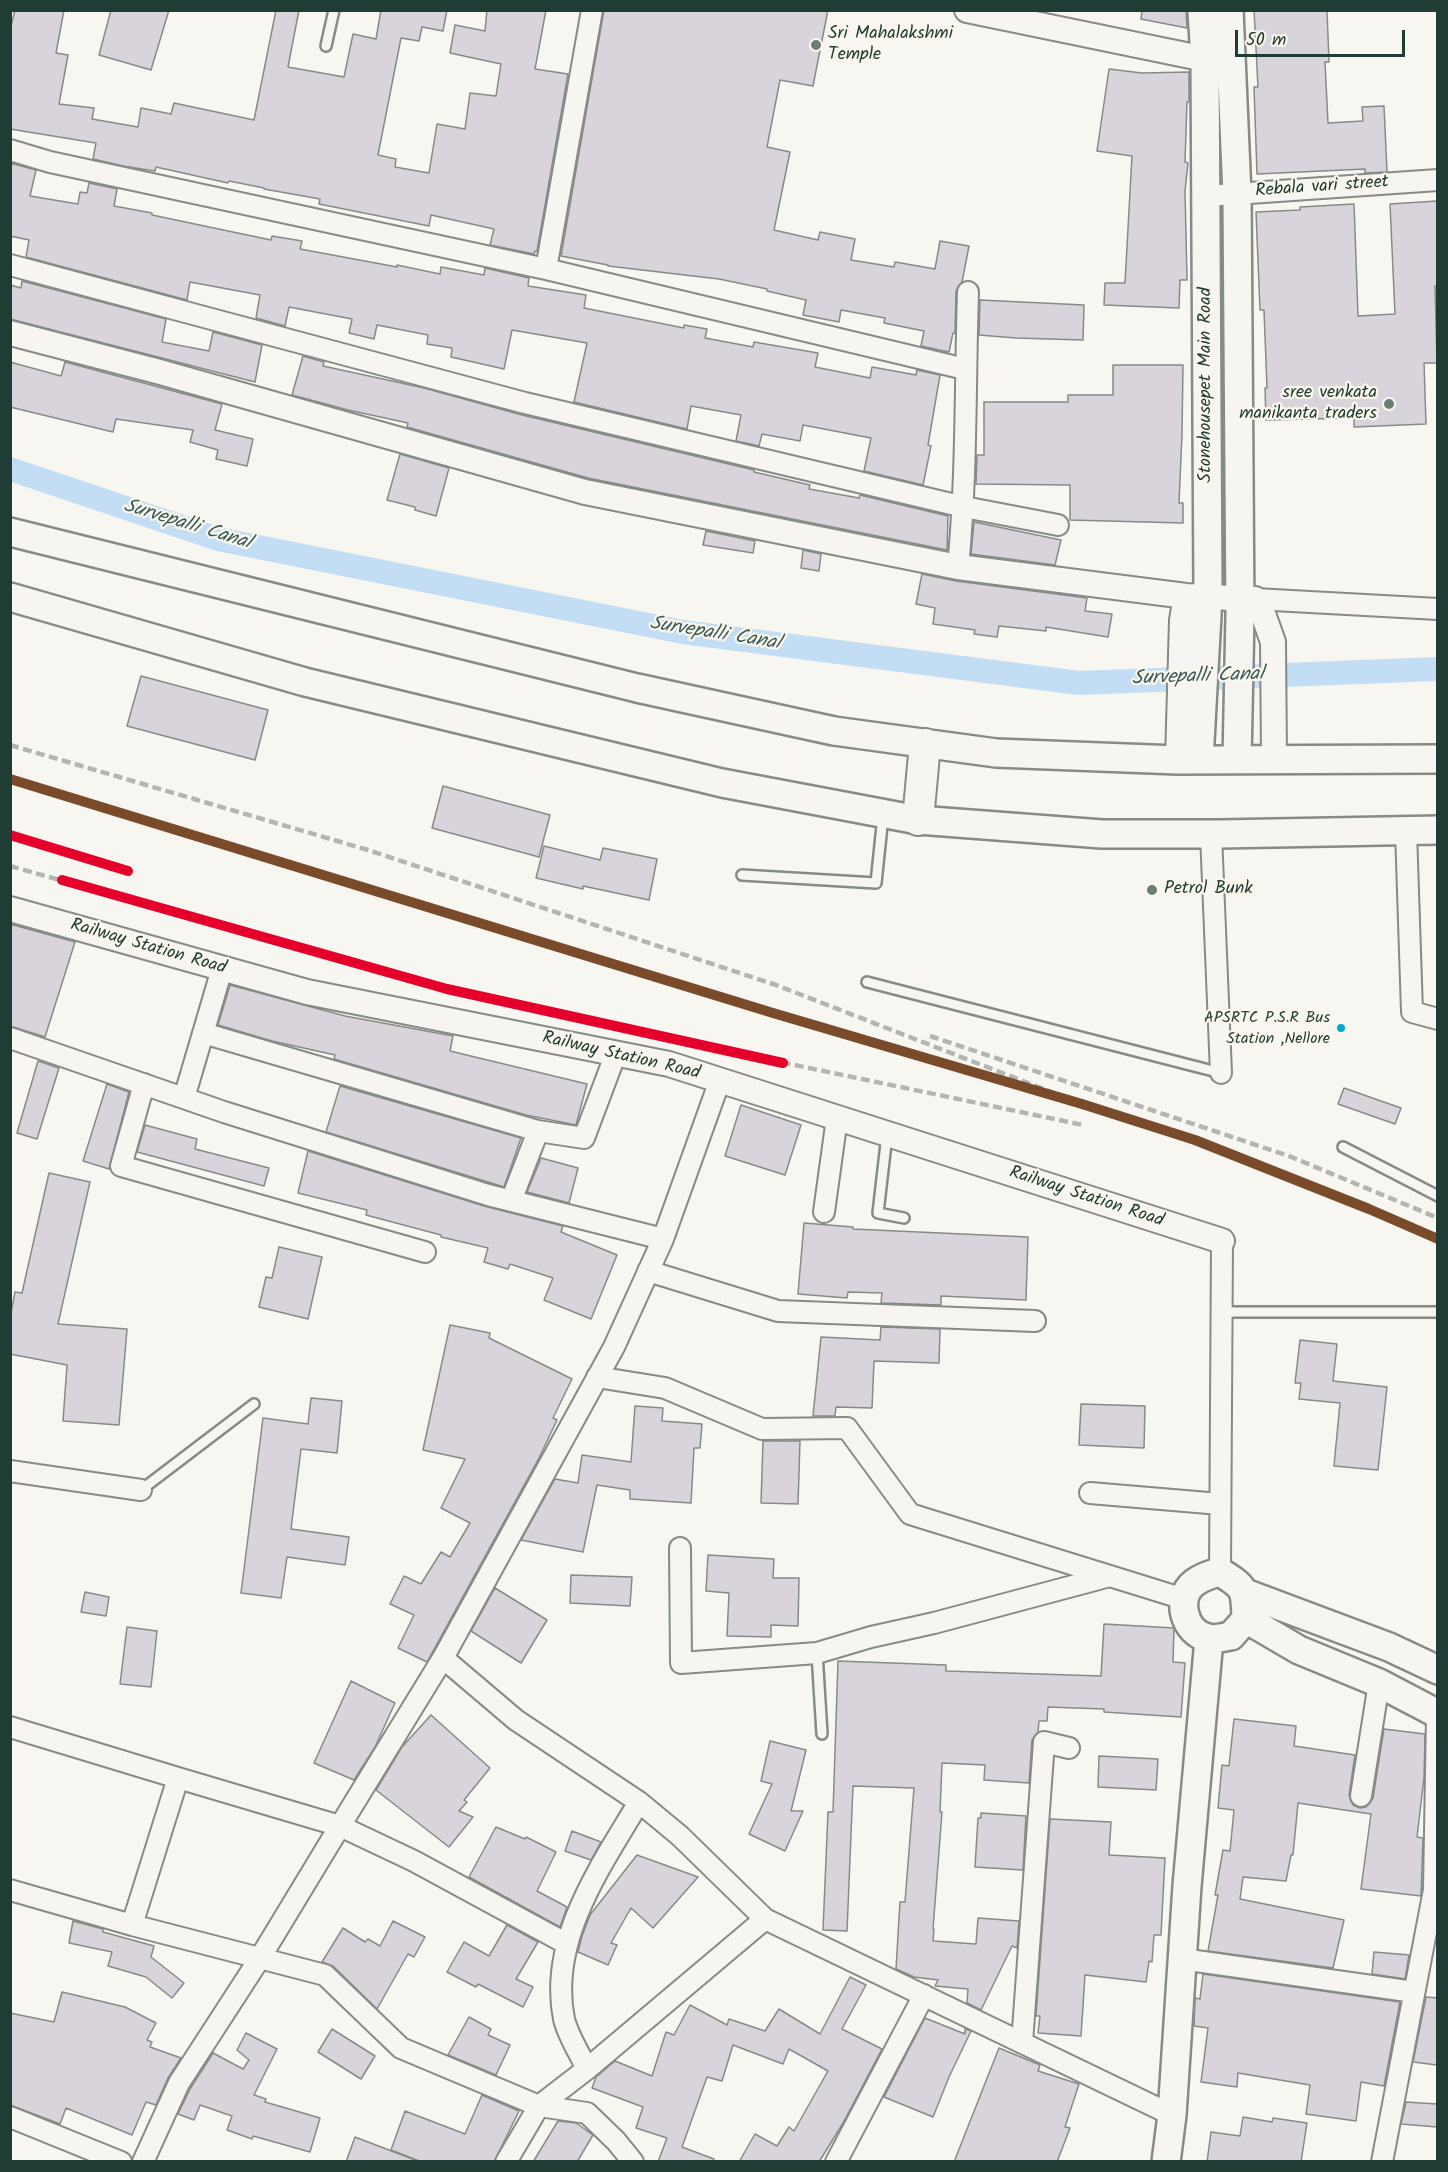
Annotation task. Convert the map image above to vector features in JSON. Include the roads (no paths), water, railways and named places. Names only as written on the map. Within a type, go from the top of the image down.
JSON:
[{"type":"main road","name":"Stonehousepet Main Road","points":[[1189,760],[1201,602],[1206,196],[1205,59],[1202,10]]},
{"type":"main road","points":[[1229,10],[1237,194],[1247,599],[1240,635],[1237,760]]},
{"type":"main road","points":[[10,532],[636,688],[834,731],[996,753],[1237,760],[1274,748],[1437,759]]},
{"type":"main road","points":[[10,597],[305,682],[722,783],[918,820],[1102,834],[1437,830]]},
{"type":"main road","points":[[918,820],[925,744]]},
{"type":"main road","points":[[1246,1606],[1231,1636],[1209,1639],[1193,1631],[1184,1616],[1184,1599],[1193,1584],[1208,1575],[1220,1572],[1237,1582],[1246,1606],[1299,1650],[1379,1683],[1437,1714]]},
{"type":"main road","points":[[1246,1606],[1389,1647],[1437,1670]]},
{"type":"main road","points":[[1166,2162],[1172,2115],[1182,1959],[1209,1639]]},
{"type":"street","points":[[546,269],[592,10]]},
{"type":"street","points":[[967,10],[1205,59],[1232,61]]},
{"type":"street","points":[[10,150],[50,162],[546,269],[965,369]]},
{"type":"street","name":"Rebala vari street","points":[[1206,196],[1437,180]]},
{"type":"street","points":[[10,265],[525,403],[964,507],[1058,525]]},
{"type":"street","points":[[958,567],[964,507],[968,292]]},
{"type":"street","points":[[10,333],[160,372],[585,492],[958,567],[1201,602],[1247,599],[1437,609]]},
{"type":"street","points":[[1247,599],[1263,611],[1273,642],[1274,748]]},
{"type":"street","points":[[1190,731],[1182,636],[1201,602]]},
{"type":"street","points":[[1407,831],[1412,1012],[1437,1019]]},
{"type":"street","points":[[1211,834],[1221,1073]]},
{"type":"street","name":"Railway Station Road","points":[[10,909],[307,992],[669,1064],[1222,1242]]},
{"type":"street","points":[[184,1098],[222,969]]},
{"type":"street","points":[[203,1033],[538,1131],[584,1138],[616,1053]]},
{"type":"street","points":[[10,1038],[184,1098],[512,1201],[663,1239]]},
{"type":"street","points":[[143,2162],[179,2083],[260,1958],[443,1658],[614,1347],[663,1239],[720,1080]]},
{"type":"street","points":[[144,1084],[121,1166],[425,1252]]},
{"type":"street","points":[[824,1212],[837,1118]]},
{"type":"street","points":[[512,1201],[538,1131]]},
{"type":"street","points":[[1220,1572],[1222,1242]]},
{"type":"street","points":[[648,1271],[778,1311],[1035,1321]]},
{"type":"street","points":[[597,1377],[664,1388],[762,1429],[847,1428],[910,1514],[1184,1599]]},
{"type":"street","points":[[10,1471],[141,1490]]},
{"type":"street","points":[[1090,1493],[1220,1504]]},
{"type":"street","points":[[680,1548],[681,1663],[817,1653],[1110,1576]]},
{"type":"street","points":[[443,1658],[516,1720],[639,1802],[680,1836],[765,1919],[1172,2115]]},
{"type":"street","points":[[1361,1796],[1379,1683]]},
{"type":"street","points":[[1382,2162],[1434,1890],[1437,1714]]},
{"type":"street","points":[[10,1727],[340,1826],[414,1861],[567,1944]]},
{"type":"street","points":[[1022,2043],[1044,1742],[1069,1748]]},
{"type":"street","points":[[132,1925],[178,1778]]},
{"type":"street","points":[[587,2070],[565,2021],[560,1984],[567,1944],[595,1876],[639,1802]]},
{"type":"street","points":[[10,1890],[132,1925],[325,1975],[401,2048],[539,2106],[587,2112],[633,2162]]},
{"type":"street","points":[[506,2162],[539,2106],[587,2070],[765,1919]]},
{"type":"street","points":[[1182,1959],[1414,1992]]},
{"type":"street","points":[[836,2162],[924,1995]]},
{"type":"street","points":[[10,2117],[121,2162]]},
{"type":"lane","points":[[326,46],[334,10]]},
{"type":"lane","points":[[742,875],[876,883],[883,814]]},
{"type":"lane","points":[[867,982],[1221,1073]]},
{"type":"lane","points":[[887,1134],[878,1213],[904,1218]]},
{"type":"lane","points":[[1343,1147],[1437,1196]]},
{"type":"lane","points":[[1221,1312],[1437,1312]]},
{"type":"lane","points":[[141,1490],[254,1404]]},
{"type":"lane","points":[[817,1653],[822,1734]]},
{"type":"waterway","name":"Survepalli Canal","points":[[10,469],[218,539],[683,632],[1079,683],[1438,669]]},
{"type":"railway","points":[[10,745],[368,850],[776,985],[1082,1104]]},
{"type":"railway","points":[[10,866],[447,989],[665,1038],[1083,1125]]},
{"type":"railway","points":[[930,1036],[1289,1156],[1438,1218]]},
{"type":"place","name":"Sri Mahalakshmi Temple","points":[[816,45]]},
{"type":"place","name":"sree venkata manikanta traders","points":[[1389,404]]},
{"type":"place","name":"Petrol Bunk","points":[[1152,890]]},
{"type":"place","name":"APSRTC P.S.R Bus Station ,Nellore","points":[[1341,1028]]}]
